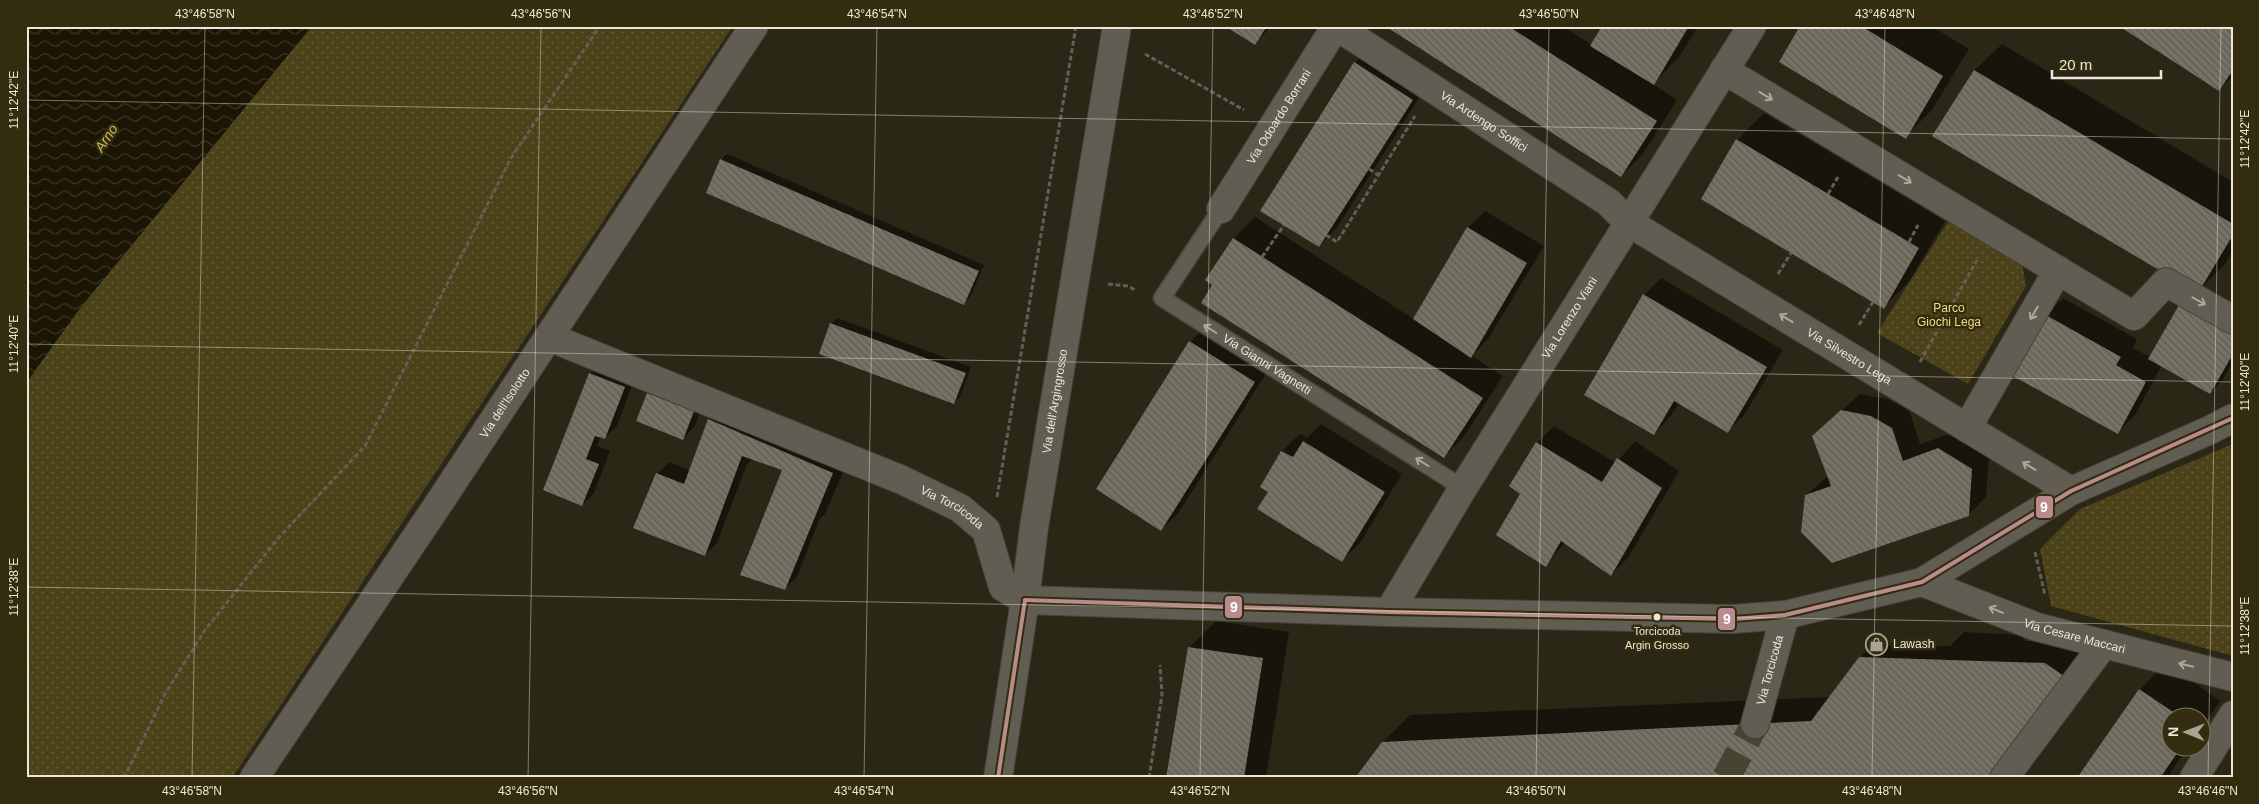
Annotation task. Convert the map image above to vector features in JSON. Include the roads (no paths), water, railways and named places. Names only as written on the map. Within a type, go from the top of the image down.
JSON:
[{"type":"street","name":"Via dell'Isolotto","points":[[254,778],[754,26]]},
{"type":"street","name":"Via dell'Argingrosso","points":[[998,778],[1034,527],[1117,26]]},
{"type":"street","name":"Via Odoardo Borrani","points":[[1221,208],[1336,26]]},
{"type":"street","name":"Via Ardengo Soffici","points":[[1336,26],[1608,202],[1628,222]]},
{"type":"street","name":"Via Lorenzo Viani","points":[[1389,612],[1463,488],[1752,26]]},
{"type":"street","points":[[1724,70],[2134,316],[2166,282],[2233,320]]},
{"type":"street","name":"Via Silvestro Lega","points":[[1628,222],[2071,491]]},
{"type":"street","points":[[1966,428],[2058,270]]},
{"type":"street","name":"Via Torcicoda","points":[[548,337],[902,480],[960,508],[986,530],[1003,587],[1025,600],[1389,612],[1733,619],[1785,615],[1922,582],[2071,491],[2233,418]]},
{"type":"street","name":"Via Cesare Maccari","points":[[1922,582],[2038,627],[2233,677]]},
{"type":"street","name":"Via Torcicoda","points":[[1755,724],[1785,615]]},
{"type":"street","points":[[2004,778],[2104,644]]},
{"type":"street","points":[[2194,778],[2233,715]]},
{"type":"lane","name":"Via Gianni Vagnetti","points":[[1221,208],[1162,298],[1463,488]]},
{"type":"water","name":"Arno","points":[[26,26],[312,26],[80,308],[26,383]]},
{"type":"tunnel","points":[[1726,778],[1755,724]]},
{"type":"place","name":"Torcicoda Argin Grosso","points":[[1657,617]]},
{"type":"place","name":"Lawash","points":[[1877,644]]},
{"type":"park label","name":"Parco Giochi Lega","points":[[1949,315]]}]
